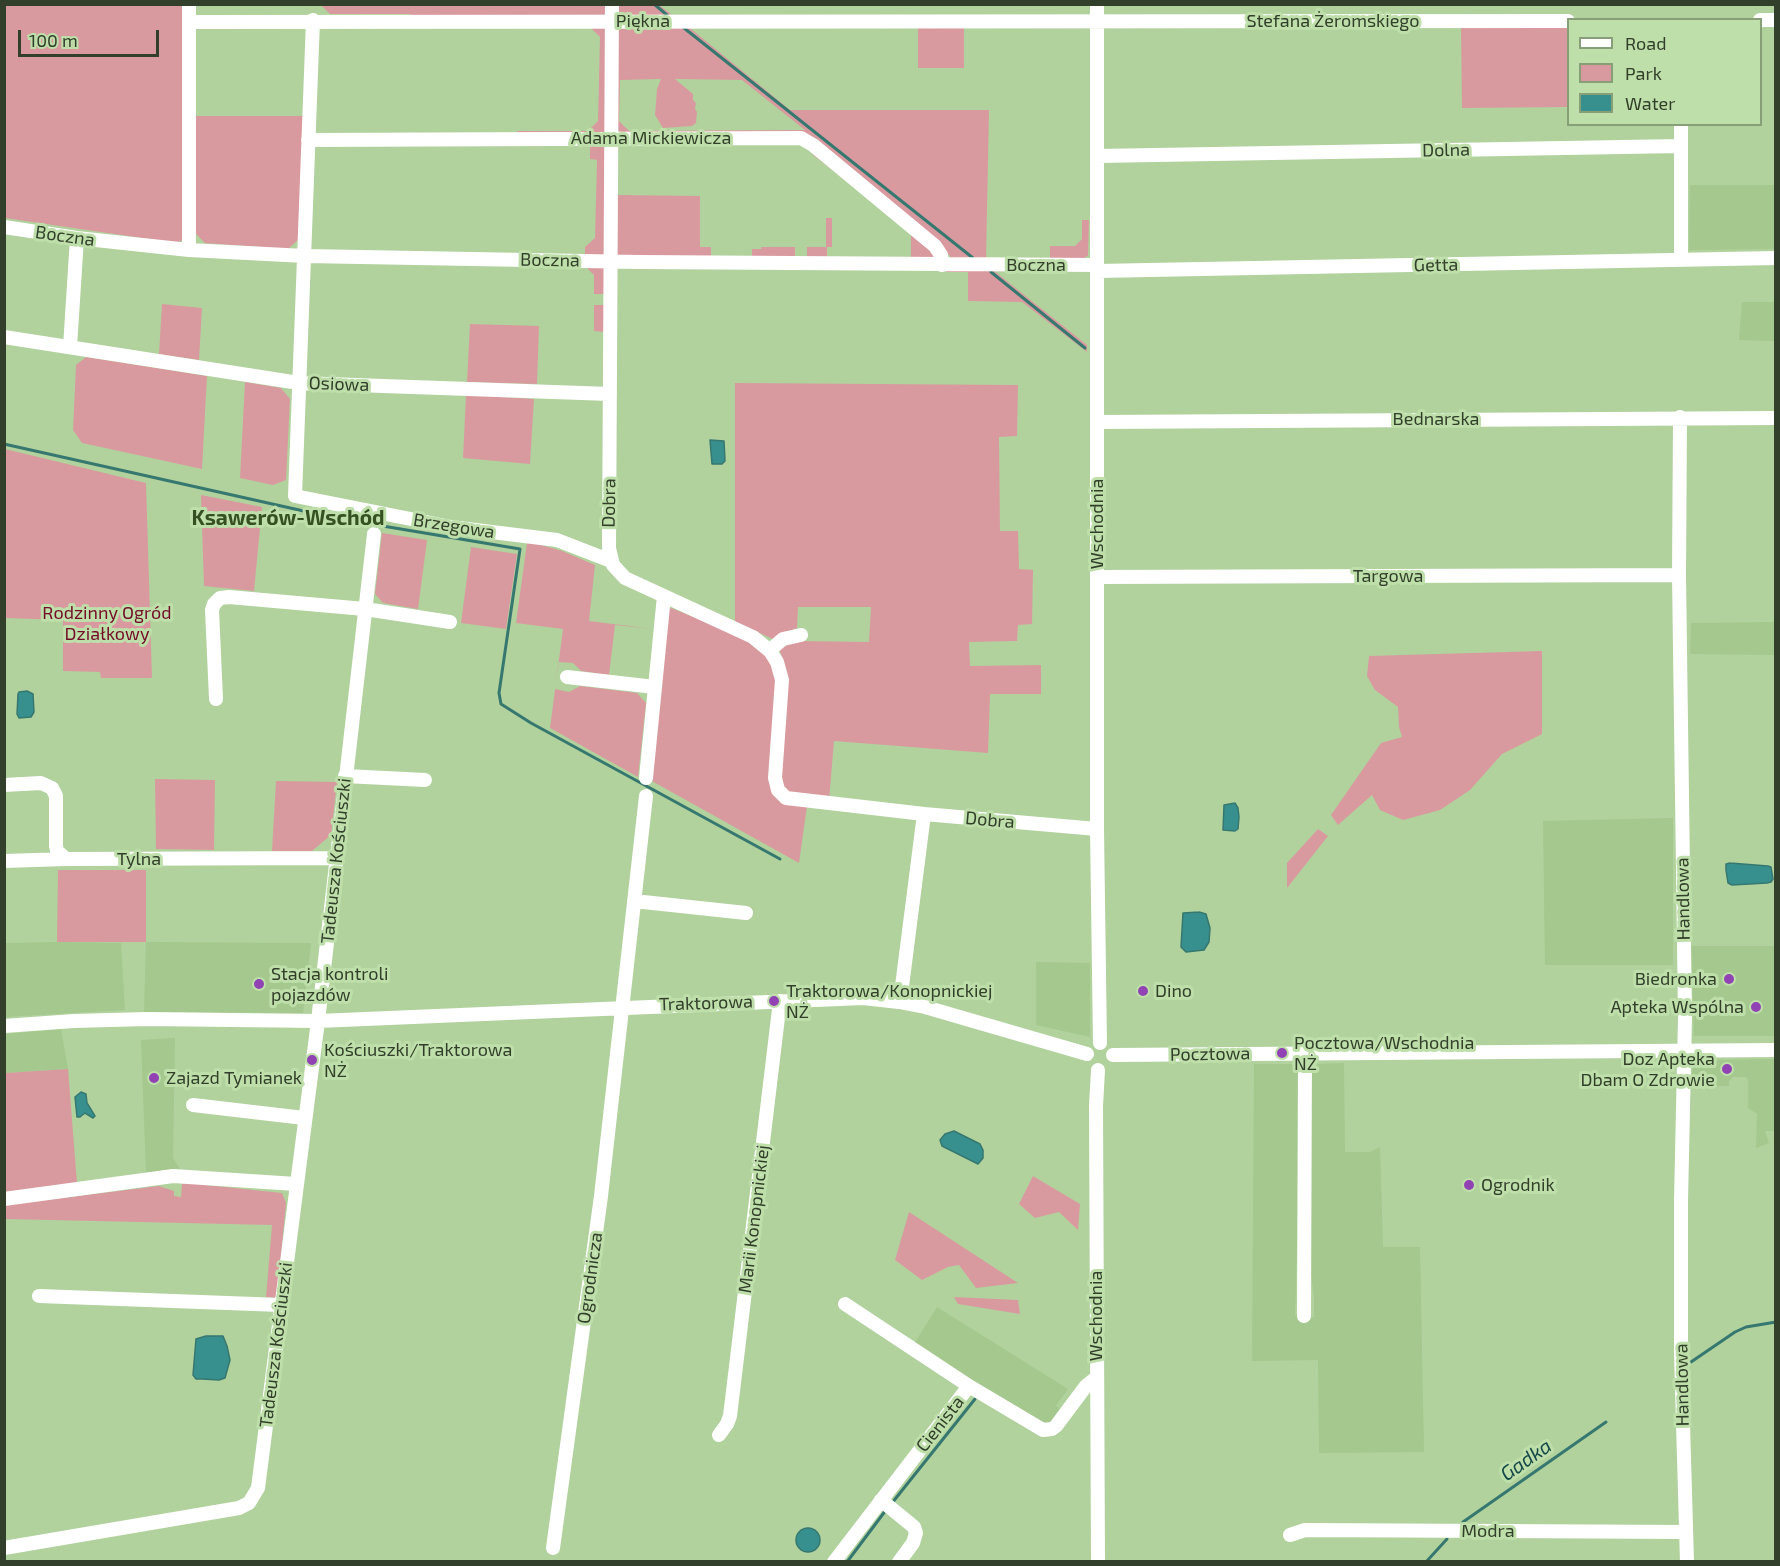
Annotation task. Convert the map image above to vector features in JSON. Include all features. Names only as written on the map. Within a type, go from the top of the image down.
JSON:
[{"type":"street","points":[[189,4],[189,250]]},
{"type":"street","name":"Dobra","points":[[611,561],[609,548],[612,4]]},
{"type":"street","name":"Wschodnia","points":[[1096,4],[1097,829],[1100,1043]]},
{"type":"street","points":[[299,383],[313,20]]},
{"type":"street","name":"Piękna","points":[[189,21],[1096,21]]},
{"type":"street","name":"Stefana Żeromskiego","points":[[1096,21],[1567,21]]},
{"type":"street","points":[[1681,126],[1681,260]]},
{"type":"street","name":"Adama Mickiewicza","points":[[308,140],[801,138],[813,145],[935,246],[941,255],[942,265]]},
{"type":"street","name":"Dolna","points":[[1097,156],[1682,146]]},
{"type":"street","name":"Boczna","points":[[4,227],[77,238],[189,250],[305,256],[1097,268]]},
{"type":"street","points":[[70,347],[77,238]]},
{"type":"street","name":"Getta","points":[[1097,268],[1776,258]]},
{"type":"street","name":"Osiowa","points":[[4,337],[299,383],[610,394]]},
{"type":"street","name":"Brzegowa","points":[[299,383],[295,496],[451,527],[557,540],[611,561]]},
{"type":"street","name":"Handlowa","points":[[1680,417],[1684,1051],[1681,1353],[1687,1562]]},
{"type":"street","name":"Bednarska","points":[[1097,422],[1776,418]]},
{"type":"street","name":"Tadeusza Kościuszki","points":[[4,1548],[239,1508],[249,1503],[258,1488],[318,1020],[374,534]]},
{"type":"street","points":[[611,561],[625,578],[753,637],[770,650],[783,639],[801,635]]},
{"type":"street","name":"Targowa","points":[[1097,577],[1680,575]]},
{"type":"street","points":[[646,778],[664,596]]},
{"type":"street","points":[[216,699],[212,610],[220,598],[365,609],[450,622]]},
{"type":"street","name":"Dobra","points":[[770,650],[777,662],[782,680],[775,765],[776,783],[781,793],[792,800],[1097,829]]},
{"type":"street","points":[[567,677],[655,687]]},
{"type":"street","points":[[345,776],[425,780]]},
{"type":"street","points":[[4,785],[41,783],[52,788],[56,796],[56,846],[57,851],[66,859]]},
{"type":"street","name":"Ogrodnicza","points":[[553,1548],[601,1196],[646,796]]},
{"type":"street","points":[[900,1002],[924,814]]},
{"type":"street","name":"Tylna","points":[[4,861],[337,858]]},
{"type":"street","points":[[634,901],[746,913]]},
{"type":"street","name":"Traktorowa","points":[[4,1026],[147,1019],[318,1020],[863,998],[925,1007],[1087,1054]]},
{"type":"street","name":"Marii Konopnickiej","points":[[719,1435],[730,1416],[780,1001]]},
{"type":"street","points":[[1100,1043],[1109,1046],[1113,1055],[1110,1065],[1098,1070],[1090,1065],[1087,1054],[1092,1046],[1100,1043]]},
{"type":"street","name":"Pocztowa","points":[[1113,1055],[1776,1050]]},
{"type":"street","points":[[1304,1316],[1305,1053]]},
{"type":"street","name":"Wschodnia","points":[[1098,1070],[1096,1378],[1098,1562]]},
{"type":"street","points":[[193,1105],[304,1118]]},
{"type":"street","points":[[4,1199],[173,1176],[296,1184]]},
{"type":"street","points":[[39,1296],[281,1305]]},
{"type":"street","points":[[844,1304],[969,1386]]},
{"type":"street","name":"Cienista","points":[[834,1562],[969,1386],[1038,1428],[1047,1430],[1056,1425],[1086,1386],[1096,1378]]},
{"type":"street","points":[[881,1500],[914,1527],[915,1538],[899,1562]]},
{"type":"street","name":"Modra","points":[[1290,1535],[1305,1530],[1686,1532]]},
{"type":"shaded area","points":[[1690,185],[1775,185],[1775,249],[1689,250]]},
{"type":"shaded area","points":[[1742,302],[1775,302],[1775,341],[1739,340]]},
{"type":"shaded area","points":[[1775,622],[1775,655],[1690,654],[1691,623]]},
{"type":"shaded area","points":[[1673,818],[1673,965],[1545,965],[1543,821]]},
{"type":"shaded area","points":[[146,942],[311,943],[303,1013],[144,1012]]},
{"type":"shaded area","points":[[5,943],[121,943],[125,1010],[5,1017]]},
{"type":"shaded area","points":[[1691,946],[1775,946],[1775,1036],[1694,1036]]},
{"type":"shaded area","points":[[1036,962],[1090,963],[1090,1037],[1036,1025]]},
{"type":"shaded area","points":[[61,1029],[68,1069],[5,1073],[5,1034]]},
{"type":"shaded area","points":[[175,1038],[173,1158],[180,1169],[146,1173],[141,1040]]},
{"type":"shaded area","points":[[1775,1059],[1775,1131],[1765,1131],[1769,1143],[1756,1148],[1757,1114],[1748,1108],[1748,1080],[1746,1077],[1733,1077],[1729,1081],[1729,1086],[1690,1087],[1694,1060]]},
{"type":"shaded area","points":[[1344,1063],[1345,1152],[1370,1152],[1380,1147],[1383,1247],[1420,1247],[1424,1452],[1319,1453],[1318,1360],[1252,1361],[1254,1064],[1292,1064],[1300,1072],[1295,1316],[1314,1317],[1310,1266],[1310,1072],[1318,1064]]},
{"type":"shaded area","points":[[937,1307],[1068,1389],[1056,1406],[1063,1410],[1053,1424],[1044,1425],[914,1344]]},
{"type":"green space","points":[[320,4],[608,4],[606,13],[601,17],[411,17],[410,14],[330,14]]},
{"type":"green space","points":[[5,5],[186,5],[183,240],[176,243],[5,218]]},
{"type":"green space","points":[[616,5],[659,5],[671,14],[666,19],[622,16],[617,12]]},
{"type":"green space","points":[[601,24],[607,29],[605,133],[517,134],[517,131],[588,131],[598,121],[600,37],[591,28]]},
{"type":"green space","points":[[685,24],[790,110],[989,110],[986,260],[954,261],[938,242],[809,136],[620,132],[617,129],[617,29]],"holes":[[[661,79],[657,89],[655,115],[663,128],[692,126],[696,123],[697,112],[693,94],[675,79],[742,80],[805,130],[629,131],[619,121],[620,80]]]},
{"type":"green space","points":[[918,25],[964,25],[964,68],[918,68]]},
{"type":"green space","points":[[1461,27],[1567,27],[1567,107],[1462,108]]},
{"type":"green space","points":[[196,116],[303,116],[300,238],[288,249],[205,243],[195,233]]},
{"type":"green space","points":[[606,144],[605,256],[585,257],[585,247],[595,238],[597,160],[590,159],[588,145]]},
{"type":"green space","points":[[814,151],[936,254],[934,258],[911,261],[911,233],[812,154]]},
{"type":"green space","points":[[617,195],[700,196],[700,247],[711,247],[711,259],[617,256]]},
{"type":"green space","points":[[826,218],[832,218],[832,247],[827,247],[827,260],[807,260],[807,247],[826,247]]},
{"type":"green space","points":[[1082,220],[1089,220],[1088,256],[1085,260],[1050,260],[1050,246],[1075,246],[1082,239]]},
{"type":"green space","points":[[761,247],[795,247],[795,260],[752,260],[752,249],[761,249]]},
{"type":"green space","points":[[585,266],[605,267],[606,294],[594,294],[594,275]]},
{"type":"green space","points":[[946,269],[993,270],[1087,345],[1087,352],[1022,302],[968,301],[968,272],[946,272]]},
{"type":"green space","points":[[162,304],[202,308],[199,360],[159,354]]},
{"type":"green space","points":[[594,305],[606,305],[606,332],[594,331]]},
{"type":"green space","points":[[470,324],[539,326],[537,384],[467,382]]},
{"type":"green space","points":[[86,357],[207,376],[202,469],[82,443],[73,430],[76,365]]},
{"type":"green space","points":[[245,382],[281,388],[290,399],[286,480],[273,485],[240,478]]},
{"type":"green space","points":[[735,383],[1018,385],[1017,436],[999,437],[1000,531],[1018,531],[1019,569],[1033,570],[1032,624],[1018,625],[1017,641],[969,642],[970,666],[1041,665],[1041,694],[990,694],[988,753],[834,741],[829,801],[790,792],[780,781],[785,667],[779,648],[797,641],[869,642],[871,607],[798,607],[797,628],[773,639],[735,622]]},
{"type":"green space","points":[[466,395],[534,399],[530,464],[463,458]]},
{"type":"green space","name":"Rodzinny Ogród Działkowy","points":[[5,449],[146,483],[152,678],[101,678],[100,672],[63,671],[63,620],[6,618]]},
{"type":"green space","points":[[201,495],[262,507],[254,591],[204,586]]},
{"type":"green space","points":[[382,533],[427,540],[418,609],[383,603],[375,594]]},
{"type":"green space","points":[[527,543],[562,551],[595,565],[589,621],[653,629],[615,625],[609,675],[581,671],[573,663],[559,662],[556,682],[563,629],[516,623]]},
{"type":"green space","points":[[471,547],[517,554],[506,629],[461,623]]},
{"type":"green space","points":[[671,608],[746,638],[763,648],[776,673],[771,778],[807,806],[799,863],[650,780],[668,610]]},
{"type":"green space","points":[[1542,651],[1542,734],[1502,754],[1470,790],[1440,810],[1403,820],[1380,810],[1372,795],[1338,825],[1331,815],[1381,743],[1402,737],[1398,707],[1375,690],[1367,676],[1369,656]]},
{"type":"green space","points":[[580,686],[637,693],[646,703],[638,777],[550,728],[555,689],[569,692]]},
{"type":"green space","points":[[155,779],[215,780],[214,850],[156,849]]},
{"type":"green space","points":[[276,781],[337,782],[331,835],[312,851],[272,851]]},
{"type":"green space","points":[[1318,829],[1328,836],[1287,888],[1287,863]]},
{"type":"green space","points":[[58,870],[146,870],[146,942],[57,942]]},
{"type":"green space","points":[[68,1069],[77,1183],[5,1192],[5,1073]]},
{"type":"green space","points":[[1033,1176],[1080,1204],[1078,1230],[1059,1212],[1035,1218],[1019,1204]]},
{"type":"green space","points":[[182,1184],[282,1193],[286,1203],[277,1298],[266,1297],[272,1225],[5,1219],[5,1205],[159,1186],[174,1191],[174,1196],[181,1197]]},
{"type":"green space","points":[[909,1212],[1018,1283],[976,1288],[959,1265],[948,1267],[922,1280],[895,1260]]},
{"type":"green space","points":[[954,1297],[1018,1300],[1020,1314],[958,1304]]},
{"type":"water","points":[[710,440],[724,441],[725,461],[722,464],[712,464]]},
{"type":"water","points":[[27,691],[33,694],[34,712],[31,717],[19,718],[17,714],[18,694]]},
{"type":"water","points":[[1235,803],[1238,808],[1238,829],[1223,830],[1224,805]]},
{"type":"water","points":[[1726,864],[1771,867],[1773,879],[1767,883],[1732,885],[1728,883],[1726,870]]},
{"type":"water","points":[[1183,913],[1206,914],[1210,928],[1209,942],[1204,950],[1186,952],[1181,947]]},
{"type":"water","points":[[81,1092],[86,1094],[87,1103],[95,1116],[93,1118],[85,1113],[77,1117],[75,1097]]},
{"type":"water","points":[[954,1131],[980,1144],[983,1158],[978,1164],[942,1146],[940,1140],[945,1134]]},
{"type":"water","points":[[206,1336],[223,1336],[230,1360],[225,1378],[196,1379],[193,1375],[196,1339]]},
{"type":"water","points":[[808,1528],[817,1531],[820,1540],[817,1549],[808,1552],[799,1549],[796,1540],[799,1531]]},
{"type":"waterway","points":[[654,4],[667,15]]},
{"type":"waterway","points":[[684,28],[973,258]]},
{"type":"waterway","points":[[991,272],[1085,348]]},
{"type":"waterway","points":[[4,444],[335,518],[520,549],[499,693],[501,704],[531,723],[780,859]]},
{"type":"waterway","name":"Gadka","points":[[1691,1362],[1735,1332],[1746,1327],[1776,1322]]},
{"type":"waterway","points":[[892,1503],[975,1399]]},
{"type":"waterway","name":"Gadka","points":[[1463,1522],[1606,1422]]},
{"type":"waterway","points":[[847,1562],[886,1510]]},
{"type":"waterway","name":"Gadka","points":[[1426,1562],[1447,1539]]},
{"type":"place","name":"Biedronka","points":[[1729,979]]},
{"type":"place","name":"Stacja kontroli pojazdów","points":[[259,984]]},
{"type":"place","name":"Dino","points":[[1143,991]]},
{"type":"place","name":"Traktorowa/Konopnickiej NŻ","points":[[774,1001]]},
{"type":"place","name":"Apteka Wspólna","points":[[1756,1007]]},
{"type":"place","name":"Pocztowa/Wschodnia NŻ","points":[[1282,1053]]},
{"type":"place","name":"Kościuszki/Traktorowa NŻ","points":[[312,1060]]},
{"type":"place","name":"Doz Apteka Dbam O Zdrowie","points":[[1727,1069]]},
{"type":"place","name":"Zajazd Tymianek","points":[[154,1078]]},
{"type":"place","name":"Ogrodnik","points":[[1469,1185]]},
{"type":"district","name":"Ksawerów-Wschód","points":[[288,518]]}]
